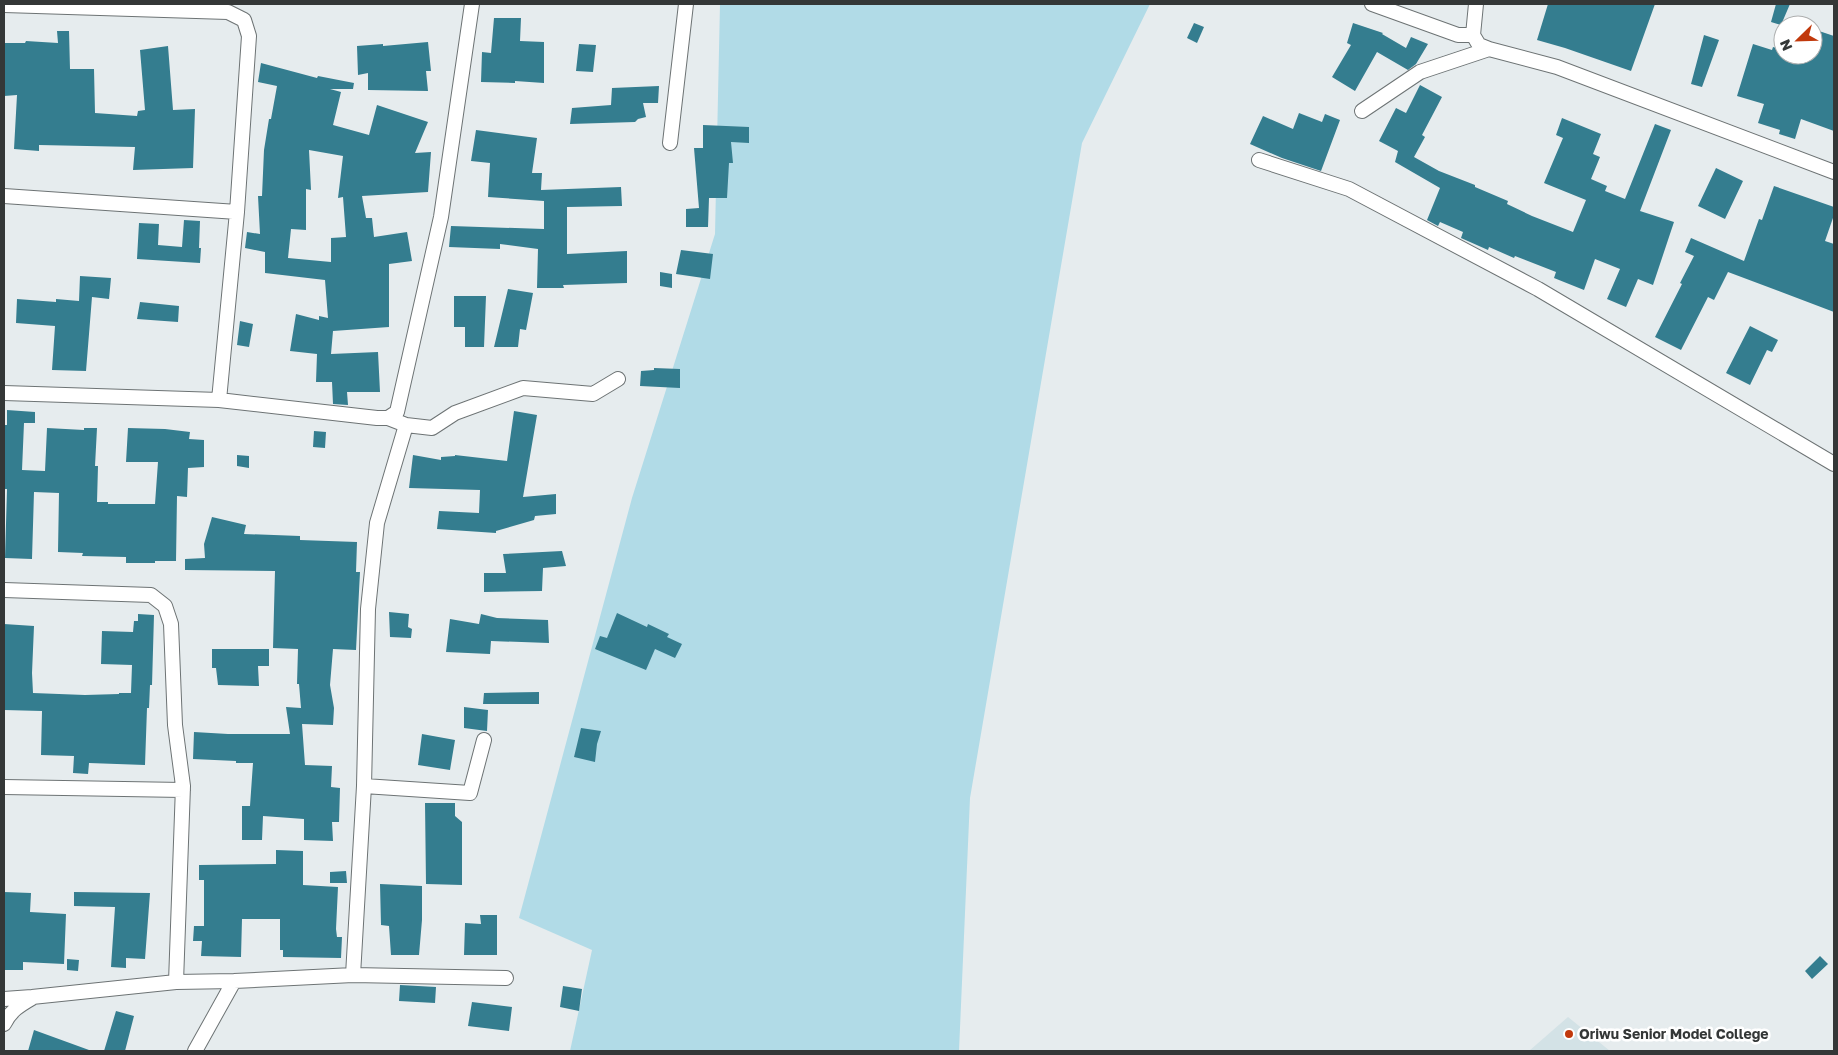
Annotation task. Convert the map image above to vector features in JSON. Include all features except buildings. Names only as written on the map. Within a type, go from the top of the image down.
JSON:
[{"type":"street","points":[[388,418],[397,412],[441,217],[472,4]]},
{"type":"street","points":[[670,143],[686,4]]},
{"type":"street","points":[[1372,4],[1458,34],[1473,35]]},
{"type":"street","points":[[1476,4],[1473,35],[1479,45],[1557,67],[1834,172]]},
{"type":"street","points":[[4,5],[228,12],[244,20],[249,36],[237,212],[219,400]]},
{"type":"street","points":[[1362,111],[1420,72],[1489,49]]},
{"type":"street","points":[[1260,160],[1349,189],[1538,289],[1834,464]]},
{"type":"street","points":[[4,196],[237,212]]},
{"type":"street","points":[[4,393],[219,400],[388,418],[406,425],[432,428],[455,413],[523,388],[593,394],[618,380]]},
{"type":"street","points":[[353,975],[364,786],[368,609],[377,523],[406,425]]},
{"type":"street","points":[[4,590],[151,595],[165,606],[171,624],[176,725],[183,790],[176,982]]},
{"type":"street","points":[[364,786],[470,793],[484,740]]},
{"type":"street","points":[[4,787],[183,790]]},
{"type":"street","points":[[4,998],[32,997],[176,982],[353,975],[506,978]]},
{"type":"street","points":[[195,1051],[234,981]]},
{"type":"street","points":[[4,1024],[8,1016],[17,1007],[32,997]]},
{"type":"shaded area","points":[[720,4],[1150,4],[1082,143],[970,798],[959,1051],[570,1051],[592,950],[519,918],[632,498],[715,234]]},
{"type":"shaded area","name":"Oriwu Senior Model College","points":[[1568,1017],[1610,1051],[1529,1051]]},
{"type":"place","name":"Oriwu Senior Model College","points":[[1569,1034]]}]
